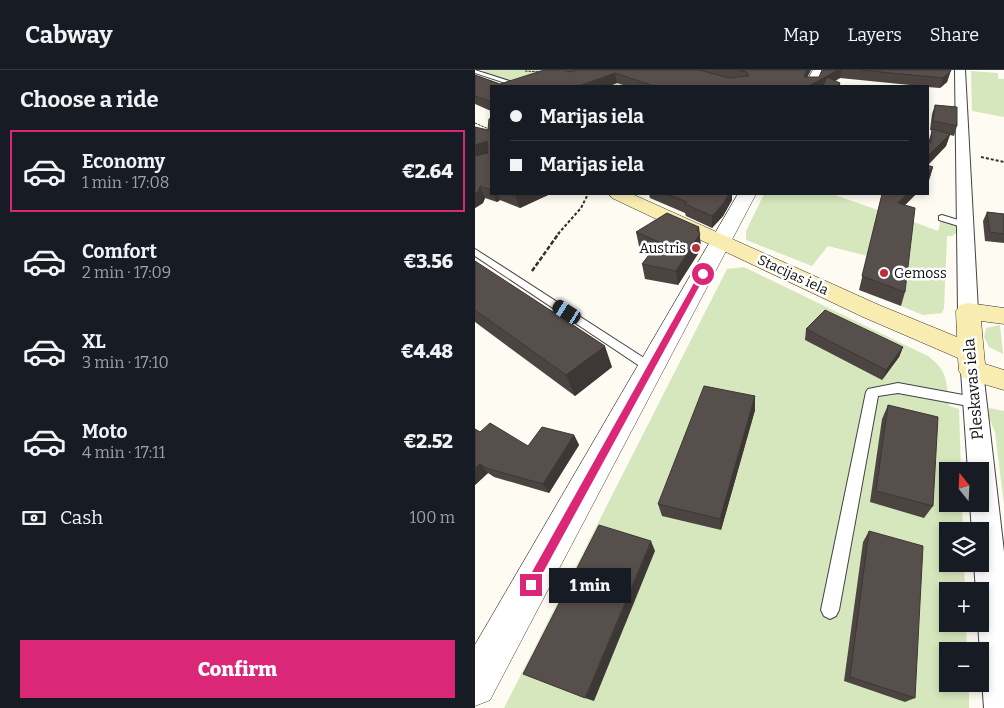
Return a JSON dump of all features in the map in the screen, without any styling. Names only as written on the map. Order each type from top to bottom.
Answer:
[{"type":"main road","name":"Stacijas iela","points":[[619,195],[871,311],[1004,380]]},
{"type":"main road","points":[[968,311],[1004,316]]},
{"type":"main road","name":"Pleskavas iela","points":[[968,311],[971,362]]},
{"type":"street","points":[[811,85],[819,70]]},
{"type":"street","name":"Pleskavas iela","points":[[960,70],[968,311]]},
{"type":"street","points":[[948,140],[963,144]]},
{"type":"street","points":[[475,685],[746,195]]},
{"type":"street","name":"Pleskavas iela","points":[[971,362],[1003,708]]},
{"type":"lane","points":[[475,71],[517,85]]},
{"type":"lane","points":[[942,218],[965,225]]},
{"type":"lane","points":[[475,252],[651,368]]},
{"type":"lane","points":[[830,610],[872,392],[898,388],[974,402]]},
{"type":"path","points":[[475,122],[490,130]]},
{"type":"path","points":[[522,283],[530,276],[548,247],[570,220],[583,208],[589,195]]},
{"type":"green space","points":[[483,70],[543,70],[577,81],[553,70],[665,70],[637,85],[525,85],[485,73]]},
{"type":"green space","points":[[971,71],[998,73],[998,79],[1004,79],[1004,117],[972,111]]},
{"type":"green space","points":[[764,195],[835,195],[878,210],[867,256],[828,246],[812,266],[746,240],[746,231]]},
{"type":"green space","points":[[941,220],[956,226],[958,232],[952,236],[947,236],[944,308],[942,313],[923,315],[901,306],[911,221],[938,231]]},
{"type":"green space","points":[[744,267],[928,356],[940,367],[947,384],[949,406],[959,409],[961,462],[939,462],[939,512],[962,512],[963,522],[939,522],[939,572],[964,572],[965,582],[939,582],[939,632],[966,632],[967,642],[939,642],[939,692],[969,692],[969,708],[504,708],[727,269]]},
{"type":"green space","points":[[1000,325],[1003,354],[989,347],[984,337],[986,328]]},
{"type":"green space","points":[[989,408],[1004,411],[1004,505],[995,432],[989,418]]},
{"type":"building","points":[[544,70],[564,70],[570,72],[577,70],[699,70],[729,78],[749,76],[747,72],[737,70],[807,70],[804,77],[819,77],[822,70],[838,70],[811,85],[651,85],[615,73],[582,85],[490,85],[490,102],[475,96],[475,75],[500,84]]},
{"type":"building","points":[[860,70],[951,70],[943,78]]},
{"type":"building","points":[[827,77],[840,83],[839,85],[823,85]]},
{"type":"building","points":[[935,105],[957,107],[957,126],[933,121]]},
{"type":"building","points":[[489,119],[490,190],[480,186],[478,192],[475,193],[475,156],[488,153],[487,141],[475,145],[475,127],[488,130]]},
{"type":"building","points":[[932,129],[950,134],[929,155],[929,142],[931,143]]},
{"type":"building","points":[[670,195],[728,195],[712,216],[685,204],[687,202]]},
{"type":"building","name":"Gemoss","points":[[882,195],[906,195],[898,203],[915,208],[905,292],[862,276]]},
{"type":"building","points":[[987,212],[1004,214],[1004,234],[990,232]]},
{"type":"building","points":[[667,213],[699,227],[697,230],[700,234],[676,271],[642,264],[659,242],[636,232]]},
{"type":"building","points":[[475,261],[605,346],[566,375],[475,310]]},
{"type":"building","points":[[825,310],[903,347],[886,370],[806,329]]},
{"type":"building","points":[[704,386],[755,396],[720,519],[658,504]]},
{"type":"building","points":[[888,405],[938,417],[933,506],[876,491]]},
{"type":"building","points":[[490,423],[528,446],[542,427],[574,435],[543,484],[486,468],[480,464],[475,468],[475,429],[480,432]]},
{"type":"building","points":[[599,525],[651,541],[585,698],[523,674]]},
{"type":"building","points":[[869,531],[923,546],[915,698],[850,677]]},
{"type":"place","name":"Austris","points":[[696,248]]},
{"type":"place","name":"Gemoss","points":[[884,273]]},
{"type":"route","points":[[531,585],[703,274]]}]
